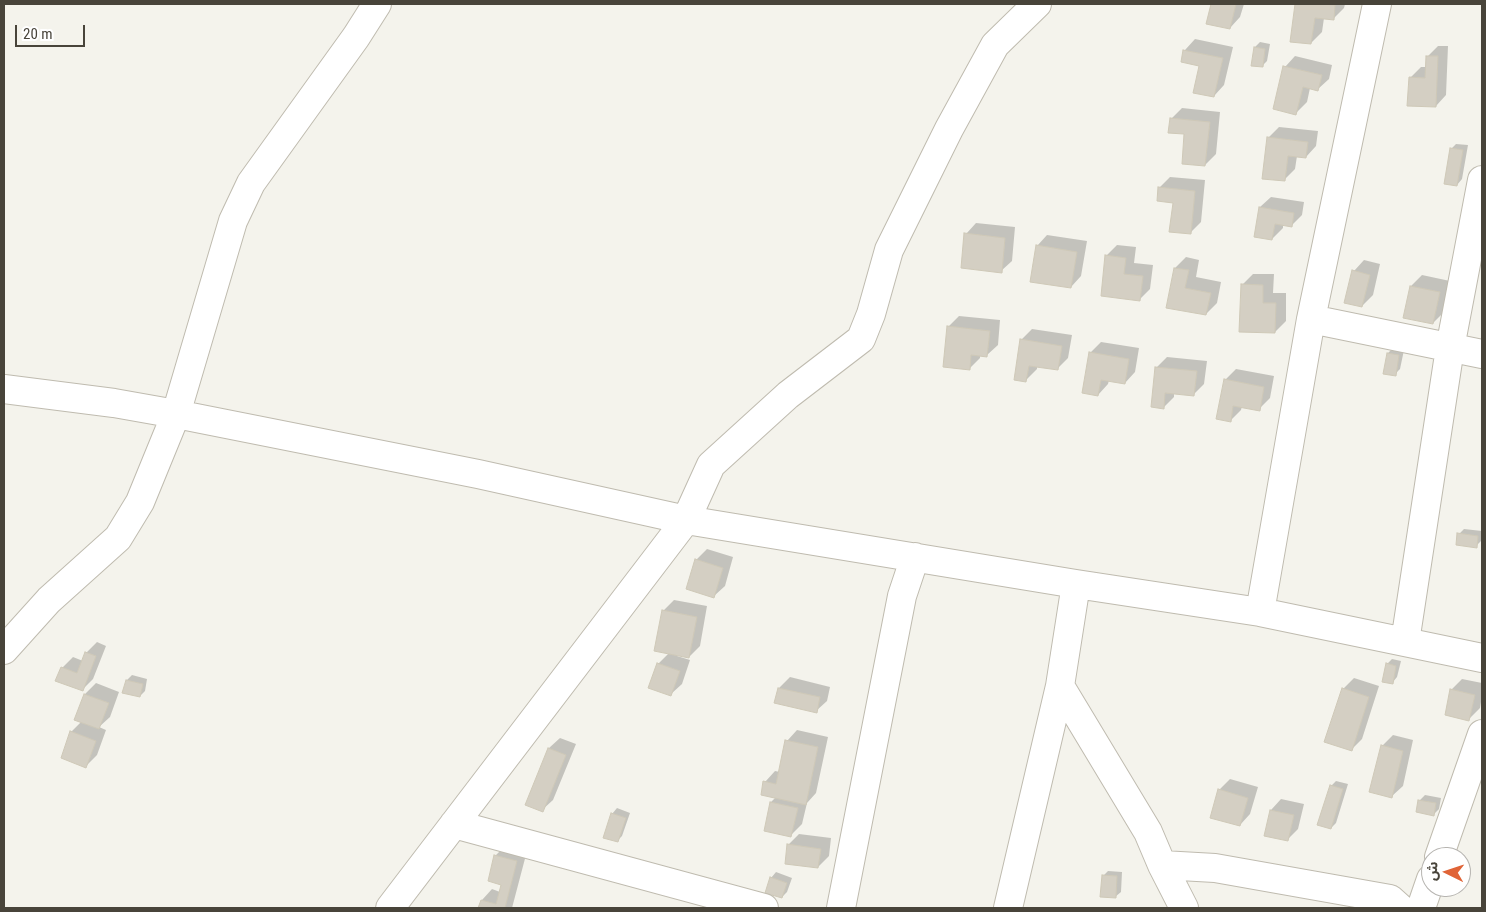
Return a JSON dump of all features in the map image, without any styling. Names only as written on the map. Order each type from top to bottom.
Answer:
[{"type":"street","points":[[4,650],[49,600],[118,538],[140,502],[176,414],[233,221],[251,182],[378,4]]},
{"type":"street","points":[[390,908],[686,520],[711,465],[788,395],[861,339],[871,314],[889,250],[949,129],[996,45],[1037,4]]},
{"type":"street","points":[[1260,612],[1311,319],[1377,4]]},
{"type":"street","points":[[1405,642],[1450,348],[1482,180]]},
{"type":"street","points":[[1311,319],[1482,354]]},
{"type":"street","points":[[4,389],[176,414],[478,474],[686,520],[1260,612],[1482,658]]},
{"type":"street","points":[[841,908],[902,596],[915,557]]},
{"type":"street","points":[[1008,908],[1060,686],[1076,584]]},
{"type":"street","points":[[1060,686],[1148,832],[1184,908]]},
{"type":"street","points":[[1442,847],[1482,734]]},
{"type":"street","points":[[454,824],[764,908]]},
{"type":"street","points":[[1162,865],[1215,868],[1390,899],[1400,908]]},
{"type":"building","points":[[1211,4],[1236,4],[1230,29],[1206,24]]},
{"type":"building","points":[[1295,4],[1335,5],[1334,20],[1315,18],[1311,44],[1290,42]]},
{"type":"building","points":[[1254,47],[1265,49],[1263,67],[1251,66]]},
{"type":"building","points":[[1183,50],[1223,58],[1214,97],[1193,93],[1199,66],[1181,62]]},
{"type":"building","points":[[1426,56],[1438,56],[1436,107],[1407,106],[1409,77],[1425,78]]},
{"type":"building","points":[[1283,66],[1322,75],[1318,91],[1303,87],[1296,115],[1273,109]]},
{"type":"building","points":[[1170,118],[1210,122],[1205,166],[1182,164],[1184,134],[1168,133]]},
{"type":"building","points":[[1267,137],[1308,142],[1306,158],[1288,156],[1285,181],[1262,179]]},
{"type":"building","points":[[1450,148],[1463,150],[1457,186],[1444,184]]},
{"type":"building","points":[[1158,187],[1195,191],[1191,234],[1169,232],[1173,203],[1157,201]]},
{"type":"building","points":[[1259,207],[1294,213],[1292,227],[1275,224],[1272,240],[1254,237]]},
{"type":"building","points":[[964,233],[1005,238],[1002,273],[961,268]]},
{"type":"building","points":[[1036,245],[1077,252],[1071,288],[1030,282]]},
{"type":"building","points":[[1105,255],[1126,258],[1124,274],[1143,276],[1140,301],[1101,296]]},
{"type":"building","points":[[1174,268],[1189,270],[1185,288],[1211,293],[1206,315],[1166,308]]},
{"type":"building","points":[[1352,270],[1370,275],[1362,307],[1344,303]]},
{"type":"building","points":[[1241,284],[1263,285],[1263,303],[1276,303],[1275,333],[1239,332]]},
{"type":"building","points":[[1410,286],[1440,292],[1433,324],[1403,318]]},
{"type":"building","points":[[947,326],[990,331],[987,357],[971,355],[970,370],[943,367]]},
{"type":"building","points":[[1020,339],[1062,346],[1058,370],[1029,366],[1026,382],[1014,380]]},
{"type":"building","points":[[1089,352],[1129,359],[1125,384],[1101,380],[1098,396],[1082,393]]},
{"type":"building","points":[[1387,353],[1399,355],[1396,376],[1383,374]]},
{"type":"building","points":[[1155,367],[1197,371],[1194,396],[1165,393],[1164,409],[1151,407]]},
{"type":"building","points":[[1224,379],[1264,387],[1260,411],[1233,406],[1231,422],[1216,419]]},
{"type":"building","points":[[1457,533],[1478,536],[1477,548],[1456,545]]},
{"type":"building","points":[[695,559],[723,568],[714,598],[686,589]]},
{"type":"building","points":[[662,610],[697,617],[689,658],[654,651]]},
{"type":"building","points":[[85,652],[96,656],[83,691],[55,681],[61,667],[77,673]]},
{"type":"building","points":[[657,663],[680,671],[671,696],[648,688]]},
{"type":"building","points":[[1386,663],[1396,666],[1393,684],[1382,682]]},
{"type":"building","points":[[126,680],[143,684],[140,697],[122,693]]},
{"type":"building","points":[[778,688],[820,697],[817,713],[774,703]]},
{"type":"building","points":[[1342,688],[1369,697],[1352,751],[1324,742]]},
{"type":"building","points":[[1450,689],[1475,695],[1469,721],[1445,715]]},
{"type":"building","points":[[84,694],[109,703],[99,729],[74,720]]},
{"type":"building","points":[[70,731],[96,741],[86,768],[61,758]]},
{"type":"building","points":[[785,740],[818,747],[806,805],[761,795],[763,781],[776,784]]},
{"type":"building","points":[[1381,745],[1403,751],[1392,798],[1369,792]]},
{"type":"building","points":[[548,748],[566,755],[543,812],[525,805]]},
{"type":"building","points":[[1330,785],[1343,789],[1331,829],[1317,825]]},
{"type":"building","points":[[1218,789],[1248,798],[1240,826],[1210,818]]},
{"type":"building","points":[[1418,800],[1436,803],[1434,816],[1416,812]]},
{"type":"building","points":[[770,802],[798,808],[791,837],[764,831]]},
{"type":"building","points":[[1270,810],[1294,815],[1288,841],[1264,836]]},
{"type":"building","points":[[611,813],[626,818],[618,842],[603,838]]},
{"type":"building","points":[[787,844],[821,849],[818,868],[785,864]]},
{"type":"building","points":[[494,855],[517,861],[505,908],[478,908],[481,900],[496,904],[501,885],[488,881]]},
{"type":"building","points":[[1102,875],[1117,876],[1116,898],[1100,897]]},
{"type":"building","points":[[770,877],[787,883],[782,898],[765,893]]}]
